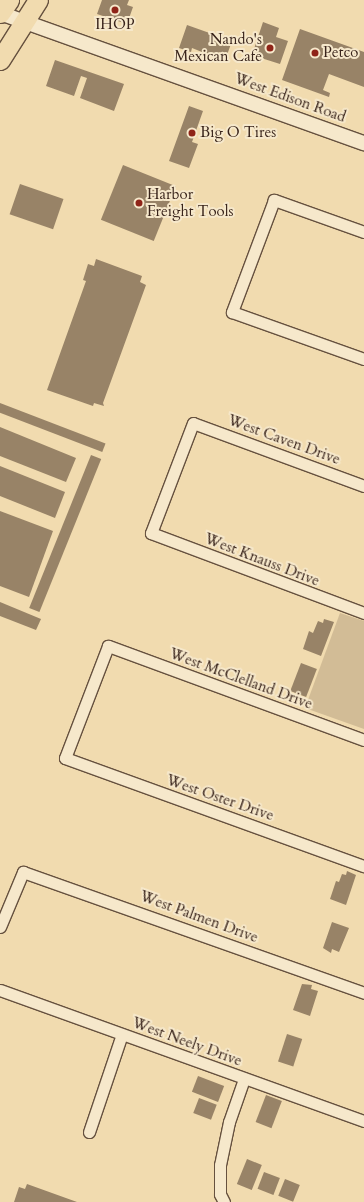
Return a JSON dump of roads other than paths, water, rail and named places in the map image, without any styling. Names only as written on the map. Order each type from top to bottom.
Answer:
[{"type":"highway","points":[[0,13],[9,0]]},
{"type":"highway","points":[[0,60],[38,0]]},
{"type":"street","name":"West Edison Road","points":[[0,13],[364,143]]},
{"type":"street","points":[[364,232],[274,200],[232,312],[364,359]]},
{"type":"street","name":"West Caven Drive","points":[[151,533],[193,423],[364,486]]},
{"type":"street","name":"West Knauss Drive","points":[[151,533],[364,613]]},
{"type":"street","name":"West McClelland Drive","points":[[65,758],[108,646],[364,740]]},
{"type":"street","name":"West Oster Drive","points":[[65,758],[364,866]]},
{"type":"street","name":"West Palmen Drive","points":[[0,927],[23,872],[364,993]]},
{"type":"street","name":"West Neely Drive","points":[[0,990],[364,1121]]},
{"type":"street","points":[[89,1132],[122,1034]]},
{"type":"street","points":[[224,1202],[220,1194],[220,1165],[229,1122],[244,1079]]},
{"type":"place","name":"IHOP","points":[[115,10]]},
{"type":"place","name":"Nando's Mexican Cafe","points":[[270,48]]},
{"type":"place","name":"Petco","points":[[315,53]]},
{"type":"place","name":"Big O Tires","points":[[192,133]]},
{"type":"place","name":"Harbor Freight Tools","points":[[139,203]]}]
